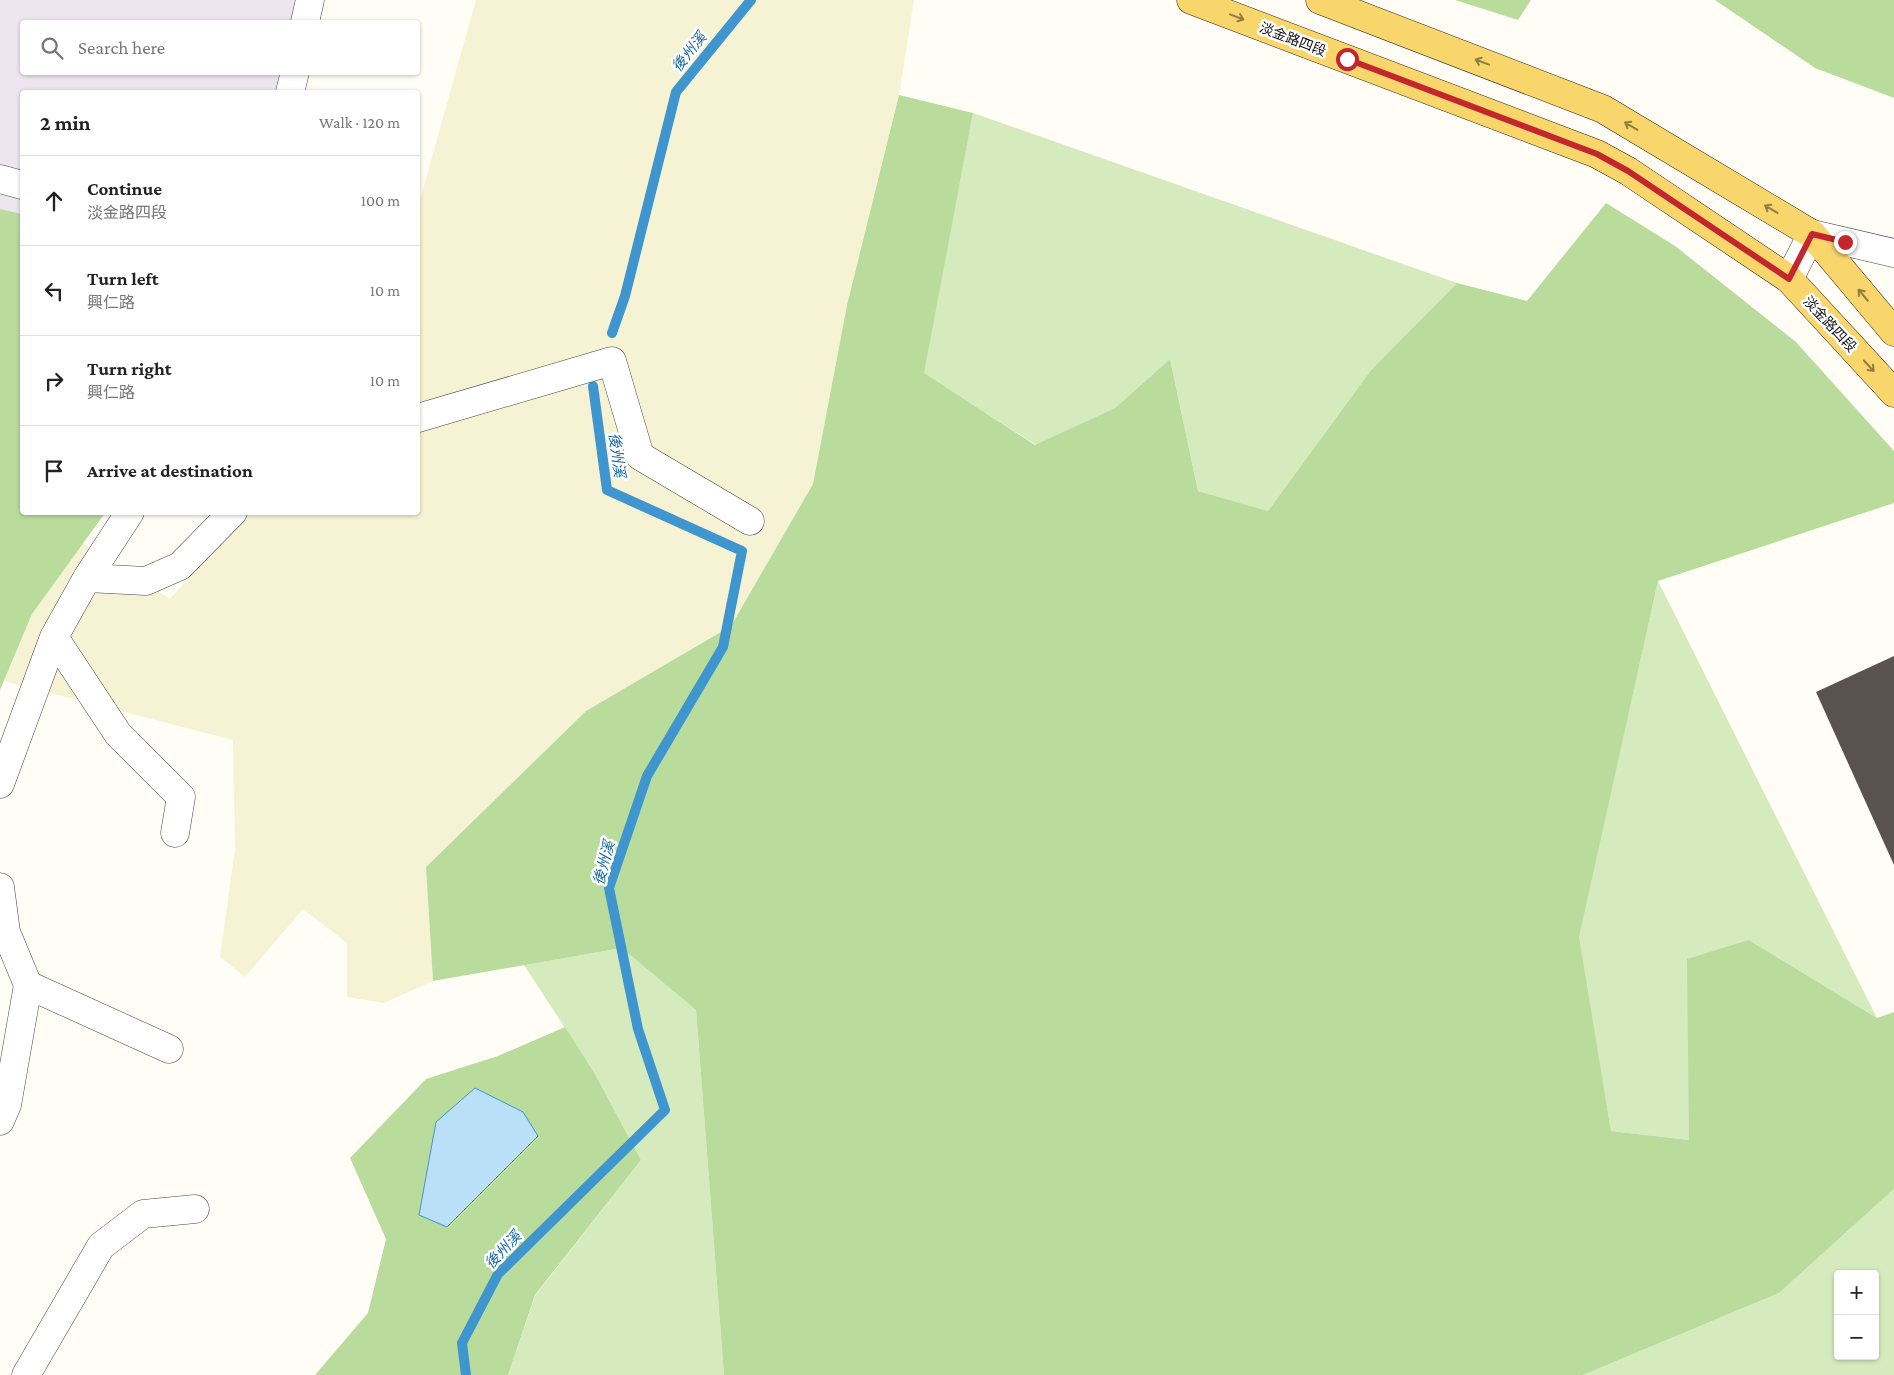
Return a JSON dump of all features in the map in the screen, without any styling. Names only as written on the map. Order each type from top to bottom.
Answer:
[{"type":"main road","name":"淡金路四段","points":[[1192,0],[1597,154],[1628,171],[1789,279],[1894,393]]},
{"type":"main road","points":[[1320,0],[1603,109],[1812,234],[1894,332]]},
{"type":"street","points":[[305,20],[310,0]]},
{"type":"street","points":[[290,90],[294,75]]},
{"type":"street","points":[[0,179],[20,184]]},
{"type":"street","points":[[1789,279],[1812,234],[1894,253]]},
{"type":"street","points":[[420,417],[612,362],[640,456],[750,522]]},
{"type":"street","points":[[0,784],[54,637],[87,578],[128,515]]},
{"type":"street","points":[[87,578],[146,581],[180,566],[230,515]]},
{"type":"street","points":[[54,637],[118,734],[181,797],[175,833]]},
{"type":"street","points":[[0,887],[3,934],[28,985],[8,1105],[0,1121]]},
{"type":"street","points":[[28,985],[169,1049]]},
{"type":"street","points":[[26,1375],[101,1246],[143,1214],[195,1209]]},
{"type":"shaded area","points":[[0,0],[301,0],[296,20],[20,20],[20,75],[284,75],[280,90],[20,90],[20,214],[0,209]]},
{"type":"shaded area","points":[[476,0],[914,0],[899,95],[847,305],[813,484],[731,626],[586,711],[426,867],[433,981],[384,1003],[347,997],[347,943],[303,909],[245,977],[220,957],[235,850],[233,740],[4,681],[32,614],[82,543],[170,599],[244,515],[420,515],[420,200]]},
{"type":"green space","points":[[1455,0],[1531,0],[1518,20]]},
{"type":"green space","points":[[1715,0],[1894,0],[1894,98],[1815,68]]},
{"type":"green space","points":[[899,95],[973,113],[924,373],[1035,445],[1115,408],[1170,359],[1198,491],[1268,511],[1371,370],[1457,283],[1527,301],[1606,203],[1675,246],[1796,342],[1894,451],[1894,503],[1658,581],[1579,937],[1611,1131],[1689,1140],[1687,959],[1749,940],[1877,1018],[1894,1012],[1894,1189],[1779,1293],[1583,1375],[724,1375],[696,1010],[622,948],[433,981],[426,867],[586,711],[731,626],[813,484],[847,305]]},
{"type":"green space","points":[[973,113],[1457,283],[1371,370],[1268,511],[1198,491],[1170,359],[1115,408],[1036,445],[923,373]]},
{"type":"green space","points":[[0,209],[20,214],[20,515],[104,515],[32,614],[0,690]]},
{"type":"green space","points":[[1658,581],[1877,1018],[1749,940],[1689,1140],[1611,1131],[1578,937]]},
{"type":"green space","points":[[623,948],[696,1010],[724,1375],[508,1375],[535,1296],[641,1160],[595,1074],[524,965]]},
{"type":"green space","points":[[565,1027],[595,1074],[641,1160],[535,1295],[508,1375],[315,1375],[368,1313],[386,1239],[350,1158],[426,1079],[498,1056]]},
{"type":"green space","points":[[1894,1189],[1894,1375],[1583,1375],[1779,1293]]},
{"type":"water","points":[[475,1088],[523,1112],[538,1136],[447,1227],[419,1215],[436,1122]]},
{"type":"building","points":[[1894,656],[1894,865],[1816,692]]},
{"type":"waterway","name":"後州溪","points":[[612,333],[625,296],[676,92],[751,0]]},
{"type":"waterway","name":"後州溪","points":[[466,1375],[462,1343],[498,1274],[665,1110],[638,1029],[609,888],[647,776],[723,647],[742,551],[607,490],[593,386]]},
{"type":"route","points":[[1347,59],[1597,154],[1628,171],[1789,279],[1812,234],[1845,242]]}]
